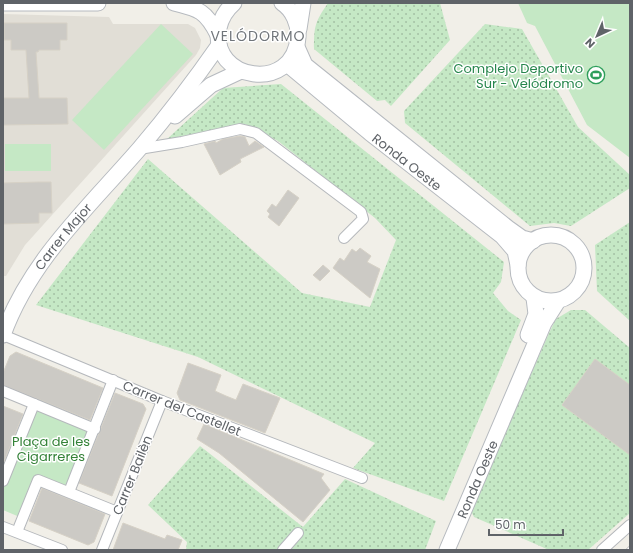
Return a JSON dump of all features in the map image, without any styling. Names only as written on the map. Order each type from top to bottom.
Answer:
[{"type":"main road","points":[[3,3],[98,3]]},
{"type":"main road","points":[[174,3],[190,7],[210,18],[223,55],[230,64],[241,71],[257,76],[270,74],[287,64],[297,47],[303,3]]},
{"type":"main road","points":[[218,40],[220,20],[228,8],[234,3]]},
{"type":"main road","points":[[282,3],[294,17],[298,32]]},
{"type":"main road","name":"Carrer Major","points":[[3,335],[10,314],[48,251],[139,149],[187,91],[218,40]]},
{"type":"main road","name":"Ronda Oeste","points":[[297,47],[305,65],[508,228],[522,238],[533,241],[548,235],[562,237],[575,245],[582,255],[584,266],[582,281],[576,290],[568,297],[558,301],[544,323],[447,550]]},
{"type":"main road","name":"Ronda Oeste","points":[[287,64],[502,236],[516,251],[518,264],[517,274],[526,292],[534,298],[536,306],[534,319],[436,550]]},
{"type":"main road","name":"Carrer Major","points":[[139,149],[211,85],[241,71]]},
{"type":"main road","points":[[518,264],[522,251],[533,241]]},
{"type":"main road","points":[[534,298],[558,301]]},
{"type":"street","points":[[139,149],[182,142],[240,129],[256,133],[361,212],[363,219],[344,238]]},
{"type":"street","name":"Carrer del Castellet","points":[[3,335],[162,401],[362,478]]},
{"type":"street","points":[[69,492],[114,380]]},
{"type":"street","points":[[3,391],[95,429]]},
{"type":"street","name":"Carrer Bailèn","points":[[102,550],[162,401]]},
{"type":"street","points":[[3,481],[34,404]]},
{"type":"street","points":[[17,532],[38,480],[117,512]]},
{"type":"street","points":[[602,550],[630,525]]},
{"type":"street","points":[[3,527],[62,550]]},
{"type":"street","points":[[283,550],[298,533]]},
{"type":"shaded area","points":[[3,14],[109,17],[113,24],[188,24],[195,28],[201,40],[200,48],[196,55],[25,245],[6,276],[3,276]]},
{"type":"green space","points":[[328,3],[440,3],[450,40],[391,106],[385,100],[377,101],[314,49],[316,24]]},
{"type":"green space","name":"Complejo Deportivo Sur - Velódromo","points":[[518,3],[630,3],[630,158],[587,125],[535,26],[527,23]]},
{"type":"green space","points":[[161,24],[193,54],[104,150],[72,120]]},
{"type":"green space","points":[[485,24],[522,29],[578,127],[630,175],[630,188],[571,226],[554,223],[530,226],[405,123],[404,111]]},
{"type":"green space","points":[[281,84],[504,262],[501,282],[493,293],[508,311],[521,320],[444,501],[353,468],[375,443],[198,357],[36,305],[148,159],[302,293],[370,307],[396,240],[375,218],[278,141],[245,124],[167,139],[223,88]]},
{"type":"green space","points":[[5,144],[51,144],[51,171],[5,171]]},
{"type":"green space","points":[[630,222],[630,321],[597,291],[595,245]]},
{"type":"green space","points":[[571,310],[585,310],[630,348],[630,513],[588,550],[549,550],[474,517],[471,511],[549,333],[556,319]]},
{"type":"green space","name":"Plaça de les Cigarreres","points":[[35,407],[91,430],[67,488],[39,478],[22,518],[3,510],[3,487]]},
{"type":"green space","points":[[200,446],[303,527],[345,479],[436,521],[425,550],[186,550],[187,542],[148,505]]},
{"type":"building","points":[[4,23],[67,23],[67,40],[60,40],[60,50],[39,50],[36,52],[39,98],[67,98],[68,124],[3,125],[3,98],[29,98],[26,50],[11,50],[11,40],[4,40]]},
{"type":"building","points":[[240,136],[245,137],[249,146],[255,141],[264,147],[240,159],[241,162],[220,175],[204,144],[215,141],[216,143],[223,139]]},
{"type":"building","points":[[51,182],[52,213],[39,213],[39,223],[3,224],[3,183]]},
{"type":"building","points":[[288,190],[299,198],[279,226],[268,217],[270,214],[267,211],[272,204],[276,207]]},
{"type":"building","points":[[360,248],[371,256],[367,262],[380,269],[370,298],[333,268],[340,258],[344,261],[352,249],[356,252]]},
{"type":"building","points":[[323,265],[330,271],[320,281],[313,275]]},
{"type":"building","points":[[16,352],[103,388],[90,420],[3,385],[3,373],[10,356]]},
{"type":"building","points":[[595,359],[630,385],[630,455],[562,405]]},
{"type":"building","points":[[188,363],[221,375],[215,391],[236,400],[243,384],[280,398],[265,433],[180,400],[177,393]]},
{"type":"building","points":[[115,393],[143,404],[146,409],[112,496],[79,483]]},
{"type":"building","points":[[3,406],[23,414],[3,464]]},
{"type":"building","points":[[204,424],[324,474],[321,478],[330,490],[303,522],[219,453],[197,439]]},
{"type":"building","points":[[42,488],[105,514],[94,542],[88,545],[29,521]]},
{"type":"building","points":[[123,523],[165,539],[167,535],[182,540],[178,550],[113,550]]},
{"type":"place","name":"Complejo Deportivo Sur - Velódromo","points":[[596,75]]},
{"type":"district","name":"VELÓDORMO","points":[[258,36]]}]
